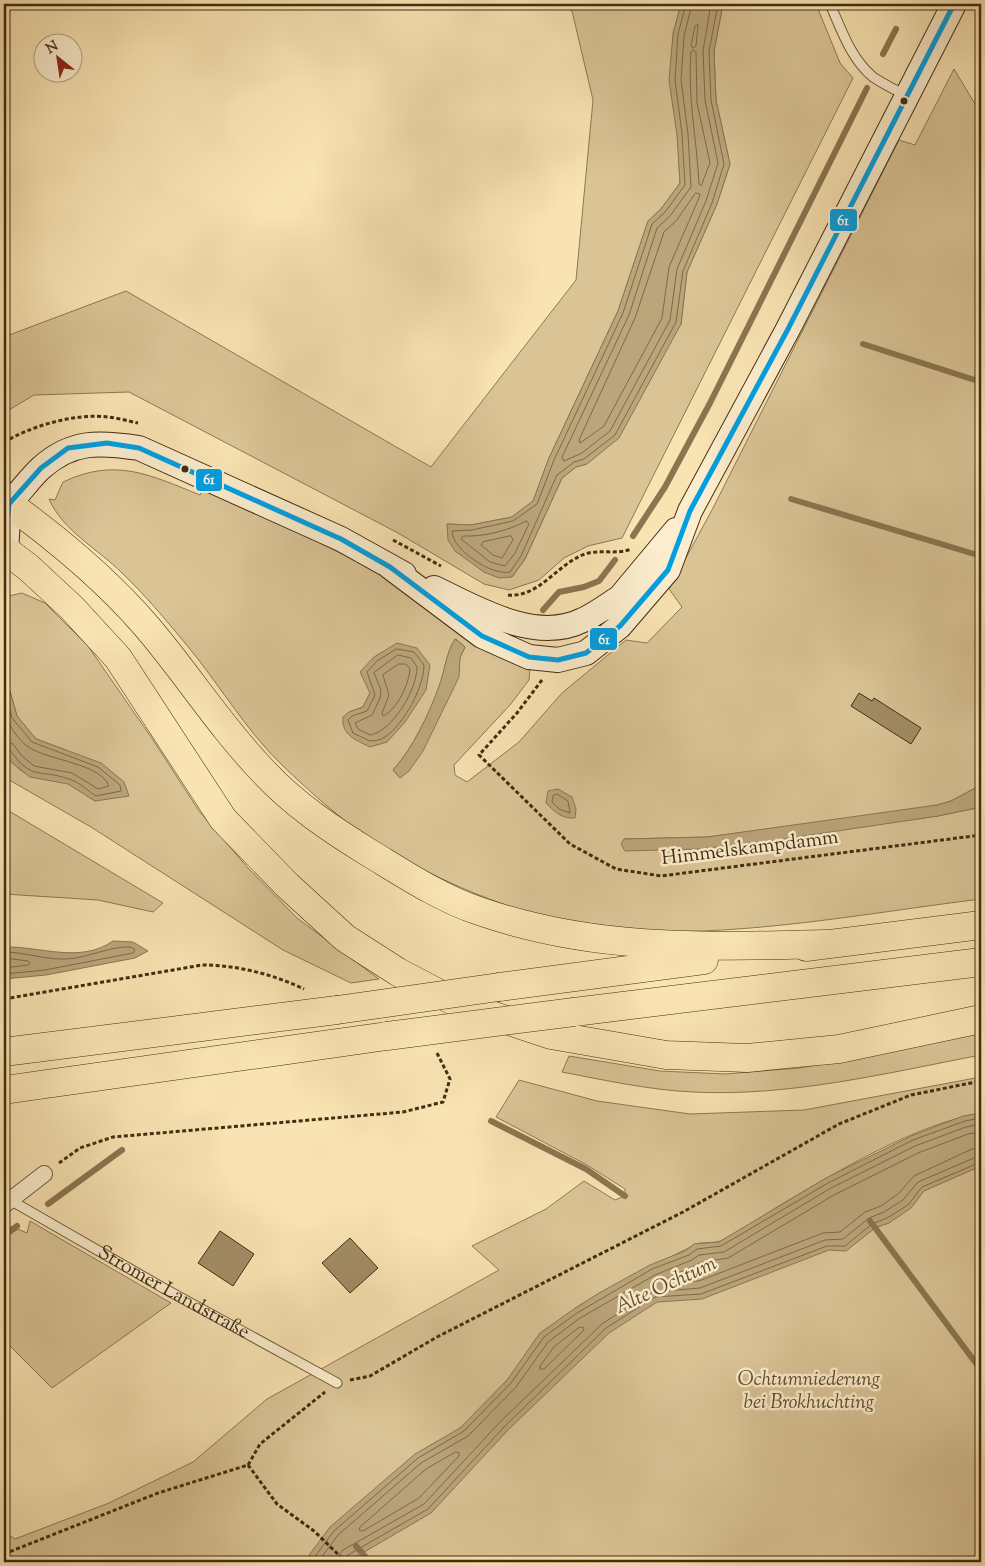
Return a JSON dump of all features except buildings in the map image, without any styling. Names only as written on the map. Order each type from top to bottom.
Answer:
[{"type":"highway","points":[[6,504],[56,538],[103,581],[148,628],[263,771],[327,827],[407,876],[478,911],[542,929],[619,943],[689,947],[825,944]]},
{"type":"highway","points":[[4,552],[29,568],[72,608],[118,658],[223,819],[287,886],[345,938],[398,972],[461,1005],[551,1035],[666,1055],[747,1058],[839,1049],[981,1018]]},
{"type":"highway","points":[[4,1052],[981,925]]},
{"type":"highway","points":[[4,1090],[387,1036],[981,962]]},
{"type":"street","points":[[390,567],[482,636],[529,657],[558,660],[586,653],[620,626],[668,570],[690,511],[788,329],[954,4]]},
{"type":"street","points":[[4,552],[6,504],[41,468],[68,448],[107,443],[139,448],[341,539],[390,567],[497,617],[535,628],[560,627],[582,621],[622,596]]},
{"type":"street","points":[[558,660],[591,631],[622,596],[690,511]]},
{"type":"street","name":"Stromer Landstraße","points":[[7,1203],[44,1174]]},
{"type":"lane","points":[[830,4],[846,41],[862,65],[873,77],[907,96]]},
{"type":"lane","name":"Stromer Landstraße","points":[[7,1203],[337,1382]]},
{"type":"path","points":[[4,442],[20,433],[76,417],[107,416],[139,424]]},
{"type":"path","points":[[390,539],[449,570]]},
{"type":"path","points":[[504,595],[525,594],[566,565],[586,554],[633,548]]},
{"type":"path","name":"Himmelskampdamm","points":[[558,660],[517,713],[478,754],[570,844],[616,869],[661,876],[981,834]]},
{"type":"path","points":[[4,999],[202,965],[228,965],[289,982],[308,990]]},
{"type":"path","points":[[44,1174],[80,1148],[113,1136],[403,1112],[442,1102],[450,1079],[444,1067]]},
{"type":"path","points":[[4,1554],[158,1493],[248,1465],[260,1444],[337,1382],[370,1376],[437,1337],[683,1212],[839,1124],[910,1095],[981,1081]]},
{"type":"path","points":[[248,1465],[277,1504],[320,1537],[346,1562]]},
{"type":"green space","points":[[558,4],[681,4],[673,34],[680,183],[661,209],[648,221],[618,311],[549,458],[533,501],[512,517],[471,525],[447,524],[474,564],[484,572],[512,577],[525,559],[562,478],[576,467],[587,464],[681,324],[687,272],[717,204],[730,164],[716,100],[714,51],[723,4],[816,4],[840,63],[853,78],[622,538],[588,546],[564,558],[539,580],[509,590],[484,584],[398,533],[129,392],[34,395],[4,413],[4,337],[126,291],[431,467],[576,280],[593,100],[572,11]]},
{"type":"green space","points":[[954,69],[981,114],[981,785],[951,801],[937,805],[859,818],[707,837],[624,839],[699,849],[938,816],[981,807],[981,899],[765,927],[678,932],[634,931],[569,923],[537,915],[473,893],[412,864],[371,840],[292,775],[255,735],[197,658],[155,607],[113,564],[63,521],[49,499],[55,500],[63,482],[100,471],[133,472],[165,481],[200,495],[203,489],[291,529],[357,562],[435,609],[504,658],[530,668],[529,680],[510,705],[454,765],[455,775],[467,782],[519,742],[562,693],[626,640],[647,643],[682,607],[669,589],[712,510],[899,140],[915,145]],"holes":[[[456,639],[465,647],[400,778],[393,770],[407,752],[426,719],[440,686],[450,649]],[[370,693],[370,747],[349,712],[363,707]]]},
{"type":"green space","points":[[22,593],[45,603],[88,646],[199,811],[248,868],[297,918],[379,979],[351,983],[283,950],[91,827],[4,777],[4,749],[19,769],[26,774],[69,784],[95,801],[66,750],[36,739],[17,716],[4,670],[4,597]]},
{"type":"green space","points":[[4,808],[163,903],[153,912],[98,900],[4,894]]},
{"type":"green space","points":[[981,1031],[981,1055],[838,1082],[765,1091],[729,1093],[676,1091],[562,1072],[569,1056],[660,1071],[725,1074],[799,1068],[871,1056]]},
{"type":"green space","name":"Ochtumniederung bei Brokhuchting","points":[[981,1077],[981,1113],[930,1128],[878,1150],[804,1191],[744,1229],[717,1242],[694,1245],[618,1283],[574,1309],[981,1127],[981,1562],[4,1562],[4,1532],[15,1539],[109,1503],[193,1462],[267,1399],[499,1270],[472,1246],[546,1209],[584,1181],[615,1200],[625,1196],[625,1189],[587,1165],[496,1117],[519,1080],[597,1101],[690,1114],[804,1110]]},
{"type":"green space","points":[[30,1221],[171,1303],[52,1388],[4,1340],[4,1239],[18,1229],[27,1233]]},
{"type":"water","points":[[681,4],[723,4],[714,51],[716,100],[730,164],[717,204],[687,272],[681,324],[619,438],[587,464],[576,467],[562,478],[525,559],[512,577],[499,578],[484,572],[455,551],[448,540],[447,524],[471,525],[512,517],[533,501],[549,458],[618,311],[648,221],[661,209],[680,183],[677,135],[669,80],[673,34]]},
{"type":"water","points":[[455,639],[465,647],[460,658],[459,677],[423,751],[409,771],[400,778],[393,770],[414,741],[425,719],[435,697]]},
{"type":"water","points":[[397,643],[417,648],[430,665],[426,690],[405,722],[387,742],[370,747],[347,733],[344,728],[343,717],[349,712],[363,707],[370,693],[360,672],[374,657]]},
{"type":"water","points":[[4,670],[17,716],[36,739],[101,763],[124,782],[129,796],[95,801],[68,784],[30,777],[12,763],[4,749]]},
{"type":"water","points":[[981,785],[981,807],[938,816],[777,840],[699,849],[625,851],[621,844],[624,839],[707,837],[937,805],[951,801]]},
{"type":"water","points":[[558,789],[572,797],[576,809],[575,818],[562,816],[546,803],[548,791]]},
{"type":"water","points":[[113,941],[133,942],[148,951],[135,958],[46,975],[4,979],[4,947],[74,953],[100,948]]},
{"type":"water","name":"Alte Ochtum","points":[[981,1113],[981,1166],[924,1191],[911,1208],[889,1223],[875,1228],[846,1251],[829,1250],[702,1299],[657,1302],[609,1333],[508,1430],[431,1513],[347,1562],[304,1562],[330,1527],[415,1454],[460,1428],[507,1380],[540,1333],[574,1309],[650,1265],[687,1250],[694,1244],[719,1242],[826,1178],[911,1136],[963,1116]]},
{"type":"waterway","points":[[883,54],[896,29]]},
{"type":"waterway","points":[[633,536],[665,487],[710,403],[867,88]]},
{"type":"waterway","points":[[863,344],[981,382]]},
{"type":"waterway","points":[[791,499],[981,556]]},
{"type":"waterway","points":[[543,610],[559,592],[584,587],[599,581],[615,560]]},
{"type":"waterway","points":[[491,1121],[586,1169],[625,1196]]},
{"type":"waterway","points":[[48,1204],[122,1150]]},
{"type":"waterway","points":[[870,1221],[981,1370]]},
{"type":"waterway","points":[[4,1235],[17,1226]]},
{"type":"waterway","points":[[356,1546],[370,1562]]},
{"type":"transit line","name":"61","points":[[4,554],[9,504],[41,468],[68,448],[107,443],[139,448],[341,539],[390,567],[482,636],[529,657],[558,660],[586,653],[620,626],[668,570],[690,511],[788,329],[954,4]]}]
